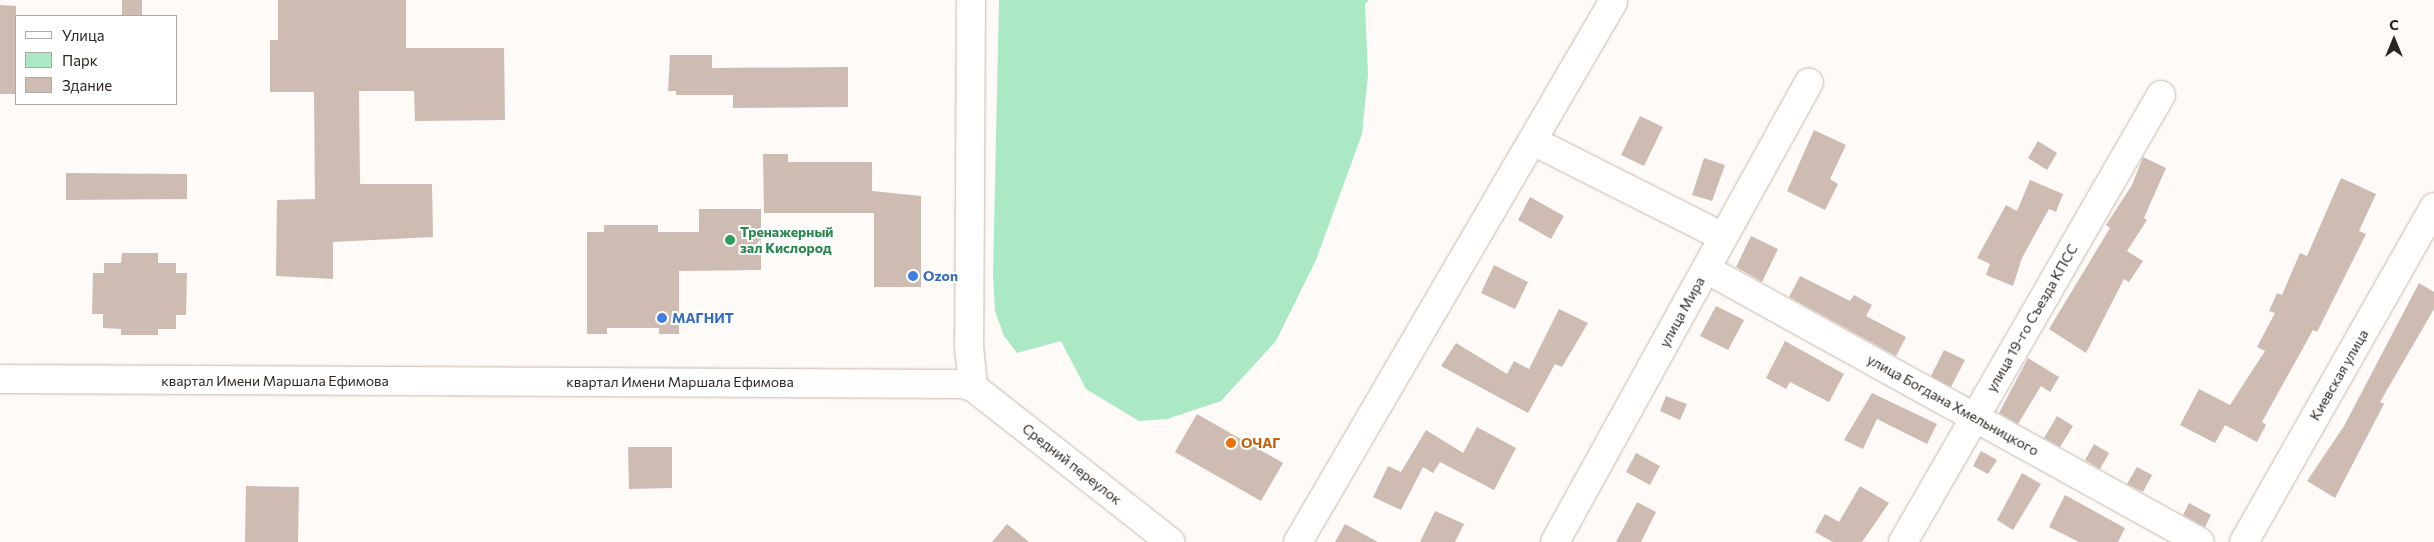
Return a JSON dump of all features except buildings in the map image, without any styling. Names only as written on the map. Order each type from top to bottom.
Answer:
[{"type":"street","points":[[971,0],[969,346],[973,387]]},
{"type":"street","points":[[1298,542],[1613,2]]},
{"type":"street","name":"улица Мира","points":[[1555,542],[1809,82]]},
{"type":"street","name":"улица 19-го Съезда КПСС","points":[[1903,542],[2161,94]]},
{"type":"street","points":[[1533,141],[1723,237]]},
{"type":"street","name":"Киевская улица","points":[[2244,542],[2434,207]]},
{"type":"street","name":"улица Богдана Хмельницкого","points":[[1706,269],[2200,542]]},
{"type":"street","name":"квартал Имени Маршала Ефимова","points":[[0,379],[973,387]]},
{"type":"street","name":"Средний переулок","points":[[973,387],[1171,542]]},
{"type":"green space","points":[[999,0],[1369,0],[1365,4],[1368,75],[1362,134],[1316,260],[1276,341],[1221,401],[1167,419],[1139,421],[1086,389],[1061,341],[1017,353],[1004,336],[995,311],[993,276]]},
{"type":"place","name":"Тренажерный зал Кислород","points":[[730,240]]},
{"type":"place","name":"Ozon","points":[[913,276]]},
{"type":"place","name":"МАГНИТ","points":[[662,318]]},
{"type":"place","name":"ОЧАГ","points":[[1231,443]]}]
